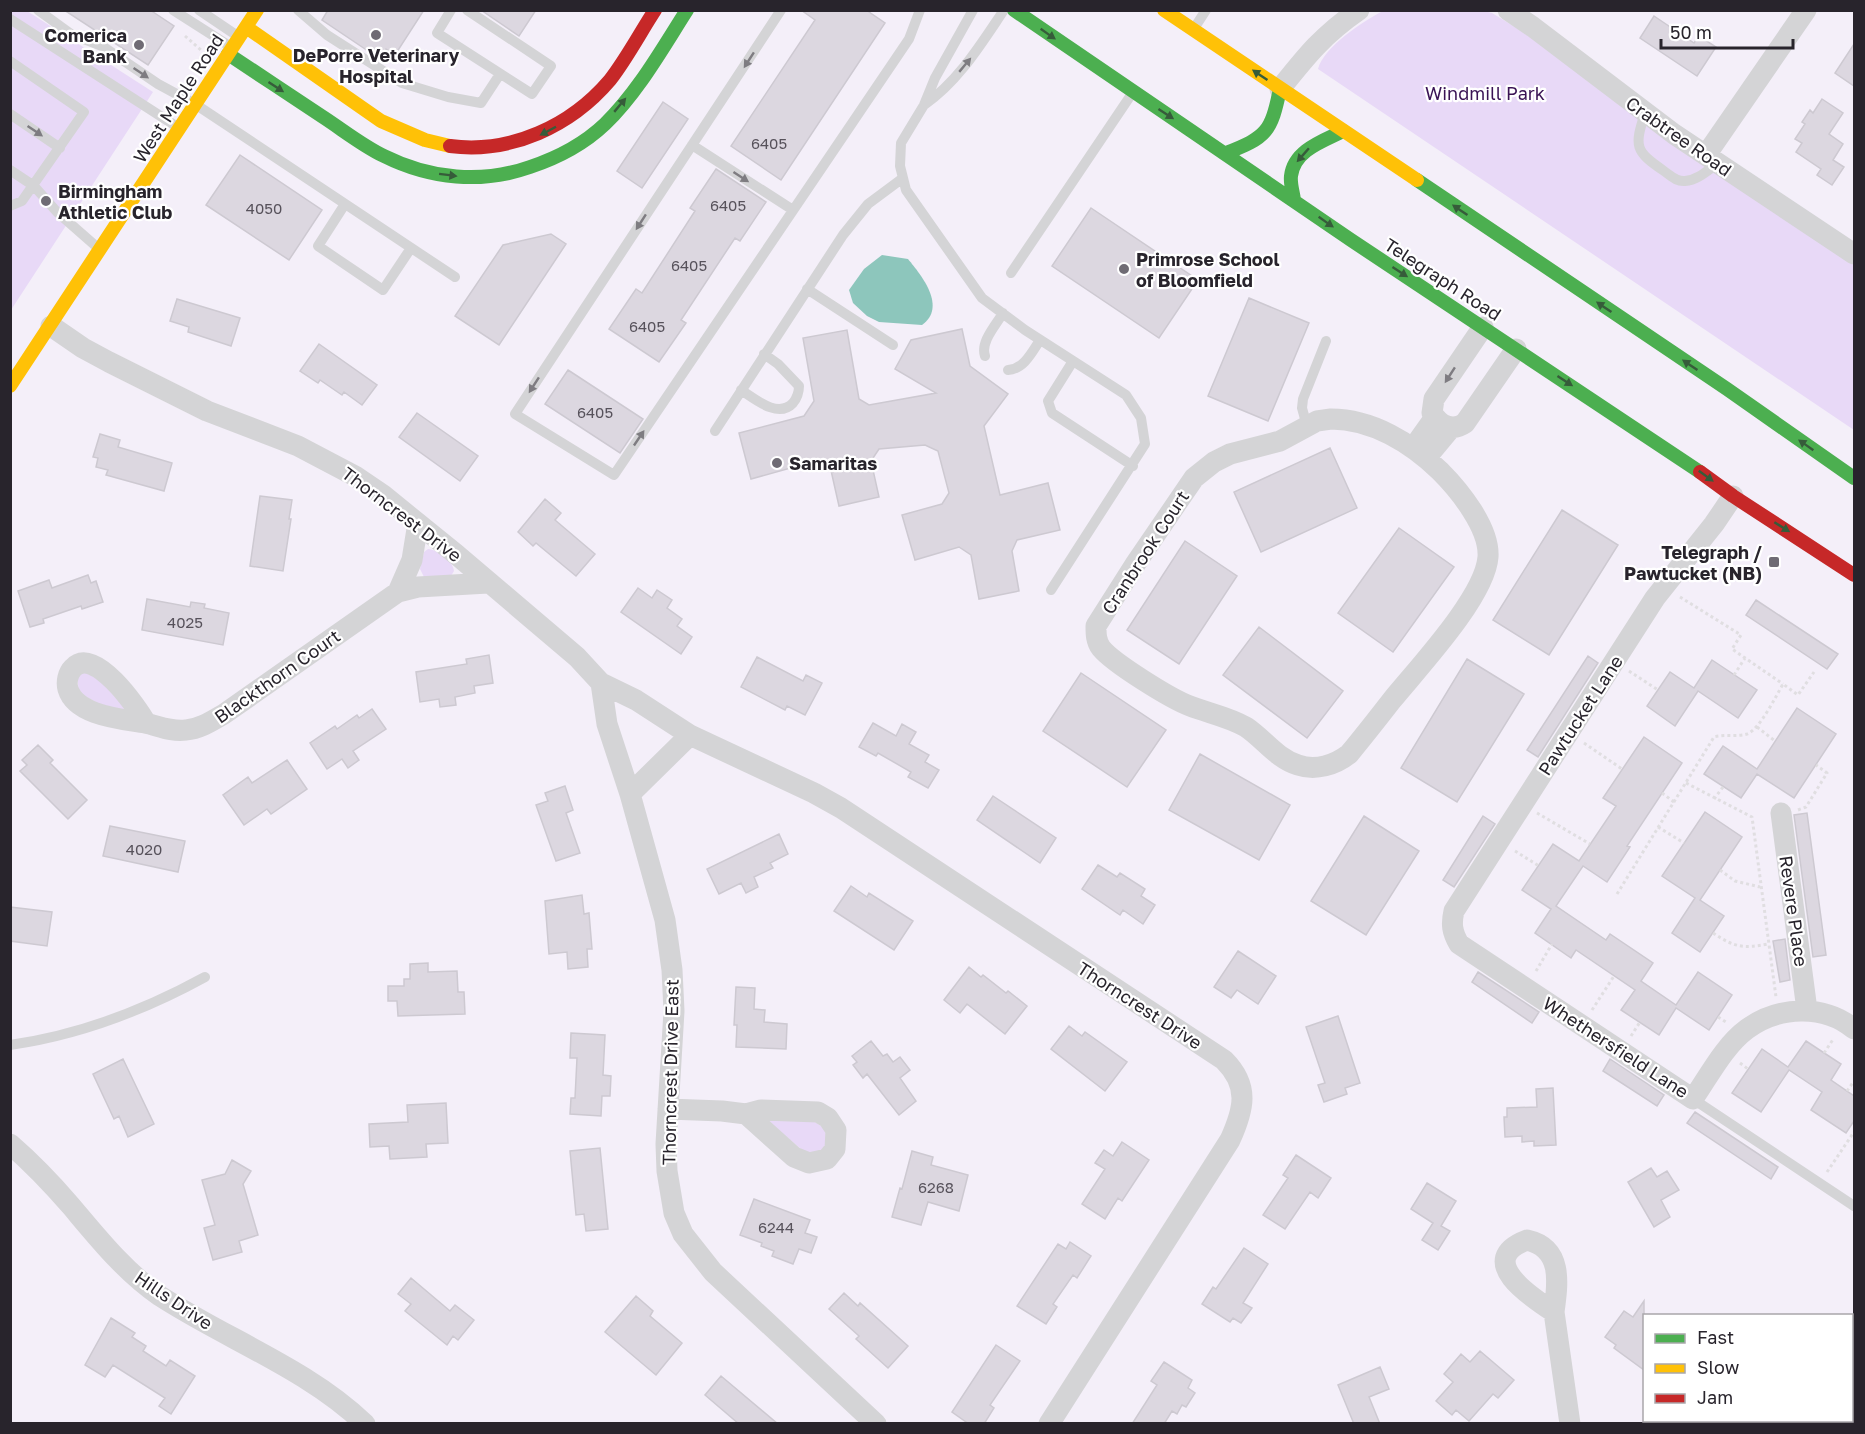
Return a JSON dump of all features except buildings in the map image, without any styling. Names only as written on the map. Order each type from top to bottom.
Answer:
[{"type":"main road","name":"West Maple Road","points":[[10,386],[257,10]]},
{"type":"main road","points":[[236,41],[396,129],[430,141],[458,147],[484,148],[513,144],[541,135],[573,115],[606,84],[655,10]]},
{"type":"main road","points":[[236,41],[383,156],[432,173],[463,177],[490,176],[543,163],[582,143],[605,123],[635,88],[687,10]]},
{"type":"main road","name":"Telegraph Road","points":[[1014,10],[1351,240],[1854,575]]},
{"type":"main road","points":[[1164,10],[1727,389],[1854,478]]},
{"type":"main road","points":[[1226,153],[1261,138],[1268,132],[1274,118],[1280,88]]},
{"type":"main road","points":[[1294,200],[1290,178],[1300,156],[1311,147],[1343,131]]},
{"type":"street","points":[[1280,88],[1323,38],[1359,10]]},
{"type":"street","name":"Crabtree Road","points":[[1508,10],[1644,113],[1854,254]]},
{"type":"street","points":[[1712,159],[1806,10]]},
{"type":"street","name":"Thorncrest Drive","points":[[51,326],[109,362],[207,411],[298,446],[334,464],[383,495],[418,523],[570,651],[601,683],[636,700],[690,735],[841,808],[1224,1060],[1235,1070],[1242,1085],[1243,1106],[1230,1140],[1048,1424]]},
{"type":"street","points":[[1483,327],[1434,399],[1432,413],[1443,423],[1458,427],[1465,423],[1516,349]]},
{"type":"street","name":"Cranbrook Court","points":[[1331,419],[1355,421],[1393,436],[1420,453],[1460,494],[1484,533],[1488,556],[1482,580],[1436,648],[1349,754],[1341,761],[1318,768],[1298,765],[1275,753],[1247,728],[1176,699],[1112,658],[1101,648],[1096,638],[1096,626],[1194,478],[1214,462],[1230,454],[1280,441],[1307,426],[1317,421],[1331,419]]},
{"type":"street","points":[[1420,453],[1443,423]]},
{"type":"street","name":"Pawtucket Lane","points":[[1460,944],[1453,934],[1454,911],[1655,598],[1714,524],[1733,496]]},
{"type":"street","points":[[398,592],[412,560],[418,523]]},
{"type":"street","name":"Blackthorn Court","points":[[146,723],[174,730],[187,730],[207,724],[398,592],[418,587],[488,583]]},
{"type":"street","name":"Thorncrest Drive East","points":[[601,683],[607,724],[630,794],[665,920],[672,970],[674,1011],[667,1171],[674,1213],[688,1241],[705,1264],[876,1424]]},
{"type":"street","points":[[630,794],[690,735]]},
{"type":"street","name":"Revere Place","points":[[1781,813],[1807,1010]]},
{"type":"street","name":"Whethersfield Lane","points":[[1460,944],[1693,1099],[1725,1053],[1745,1030],[1764,1019],[1807,1010],[1829,1013],[1845,1031]]},
{"type":"street","points":[[668,1109],[746,1114]]},
{"type":"street","name":"Hills Drive","points":[[10,1144],[50,1183],[103,1245],[159,1295],[301,1377],[331,1397],[364,1424]]},
{"type":"street","points":[[1554,1312],[1570,1424]]},
{"type":"lane","points":[[38,10],[71,34],[102,46],[158,84],[195,104],[455,277]]},
{"type":"lane","points":[[173,10],[236,41]]},
{"type":"lane","points":[[199,10],[236,41]]},
{"type":"lane","points":[[452,10],[437,33],[532,94],[550,66],[467,10]]},
{"type":"lane","points":[[781,10],[515,414],[614,475],[909,39],[920,10]]},
{"type":"lane","points":[[973,10],[934,78],[924,105],[902,143],[900,166],[906,190],[982,298],[1040,340],[1126,394],[1141,418],[1145,444],[1133,466],[1050,590]]},
{"type":"lane","points":[[924,105],[941,94],[974,54],[1004,10]]},
{"type":"lane","points":[[1193,30],[1206,10]]},
{"type":"lane","points":[[304,13],[327,35],[402,83],[447,97],[481,103],[500,74]]},
{"type":"lane","points":[[10,19],[180,128]]},
{"type":"lane","points":[[10,61],[84,112],[34,186],[22,201],[10,206]]},
{"type":"lane","points":[[1011,273],[1133,92]]},
{"type":"lane","points":[[1644,113],[1637,138],[1641,153],[1668,174],[1677,180],[1686,181],[1698,177],[1712,159]]},
{"type":"lane","points":[[10,114],[60,148]]},
{"type":"lane","points":[[692,145],[793,210]]},
{"type":"lane","points":[[10,170],[34,186],[57,212],[100,250]]},
{"type":"lane","points":[[715,431],[843,235],[868,204],[903,178]]},
{"type":"lane","points":[[345,204],[318,246],[373,284],[383,290],[411,248]]},
{"type":"lane","points":[[807,289],[893,345]]},
{"type":"lane","points":[[986,356],[983,350],[985,343],[1003,313]]},
{"type":"lane","points":[[1008,370],[1022,366],[1040,340]]},
{"type":"lane","points":[[1307,426],[1302,408],[1303,399],[1326,341]]},
{"type":"lane","points":[[741,390],[762,403],[778,409],[786,408],[794,402],[799,386],[778,364],[764,354]]},
{"type":"lane","points":[[1073,361],[1048,401],[1052,413],[1133,466]]},
{"type":"lane","points":[[10,1045],[65,1035],[127,1015],[205,977]]},
{"type":"lane","points":[[1693,1099],[1854,1206]]},
{"type":"path","points":[[185,36],[202,51]]},
{"type":"path","points":[[1674,598],[1681,596],[1741,635],[1732,649],[1798,695],[1814,672]]},
{"type":"path","points":[[1734,675],[1745,658]]},
{"type":"path","points":[[1623,667],[1658,690]]},
{"type":"path","points":[[1617,894],[1714,737],[1725,734],[1747,734],[1757,727],[1783,684]]},
{"type":"path","points":[[1757,727],[1775,741]]},
{"type":"path","points":[[1577,738],[1622,769]]},
{"type":"path","points":[[1686,783],[1752,817],[1781,813],[1806,807],[1827,773],[1815,765]]},
{"type":"path","points":[[1714,799],[1723,787]]},
{"type":"path","points":[[1662,793],[1674,802]]},
{"type":"path","points":[[1531,809],[1590,844]]},
{"type":"path","points":[[1752,817],[1777,1003]]},
{"type":"path","points":[[1658,827],[1684,843]]},
{"type":"path","points":[[1507,846],[1539,866]]},
{"type":"path","points":[[1720,870],[1735,881],[1760,886]]},
{"type":"path","points":[[1713,933],[1736,947],[1753,948],[1768,944]]},
{"type":"path","points":[[1531,979],[1552,945]]},
{"type":"path","points":[[1587,1017],[1614,976]]},
{"type":"path","points":[[1627,1043],[1640,1022]]},
{"type":"path","points":[[1824,1053],[1845,1031]]},
{"type":"path","points":[[1847,1091],[1854,1081]]},
{"type":"path","points":[[1825,1175],[1854,1132]]},
{"type":"green space","name":"Birmingham Athletic Club","points":[[11,11],[27,11],[153,92],[11,310]]},
{"type":"green space","name":"Windmill Park","points":[[1383,11],[1484,11],[1492,13],[1528,35],[1854,263],[1854,430],[1318,69],[1328,52],[1336,44],[1355,28]]},
{"type":"green space","points":[[428,549],[436,551],[448,560],[454,571],[451,576],[424,577],[420,569],[424,552]]},
{"type":"green space","points":[[83,672],[97,676],[127,711],[101,705],[79,693],[77,676]]},
{"type":"green space","points":[[808,1117],[828,1131],[827,1149],[807,1154],[764,1118]]},
{"type":"shaded area","points":[[882,255],[908,259],[920,274],[930,292],[932,301],[929,318],[922,325],[879,322],[867,316],[853,303],[849,290],[864,269]]},
{"type":"traffic: fast","points":[[228,54],[384,156],[419,170],[438,174],[493,176],[530,167],[550,159],[570,150],[597,131],[617,112],[639,84],[687,10]]},
{"type":"traffic: fast","points":[[1014,10],[1351,240],[1700,472]]},
{"type":"traffic: fast","points":[[1226,153],[1259,137],[1265,131],[1274,115],[1280,89]]},
{"type":"traffic: fast","points":[[1294,200],[1291,176],[1298,159],[1319,143],[1343,131]]},
{"type":"traffic: fast","points":[[1417,180],[1727,389],[1854,478]]},
{"type":"traffic: slow","points":[[10,386],[257,10]]},
{"type":"traffic: slow","points":[[1164,10],[1417,180]]},
{"type":"traffic: slow","points":[[246,27],[381,121],[425,140],[450,146]]},
{"type":"traffic: jam","points":[[450,146],[495,146],[517,141],[538,133],[577,111],[610,80],[655,10]]},
{"type":"traffic: jam","points":[[1700,472],[1854,575]]},
{"type":"place","name":"DePorre Veterinary Hospital","points":[[376,35]]},
{"type":"place","name":"Comerica Bank","points":[[139,45]]},
{"type":"place","name":"Birmingham Athletic Club","points":[[46,201]]},
{"type":"place","name":"Primrose School of Bloomfield","points":[[1124,269]]},
{"type":"place","name":"Samaritas","points":[[777,463]]},
{"type":"place","name":"Telegraph / Pawtucket (NB)","points":[[1774,562]]}]
